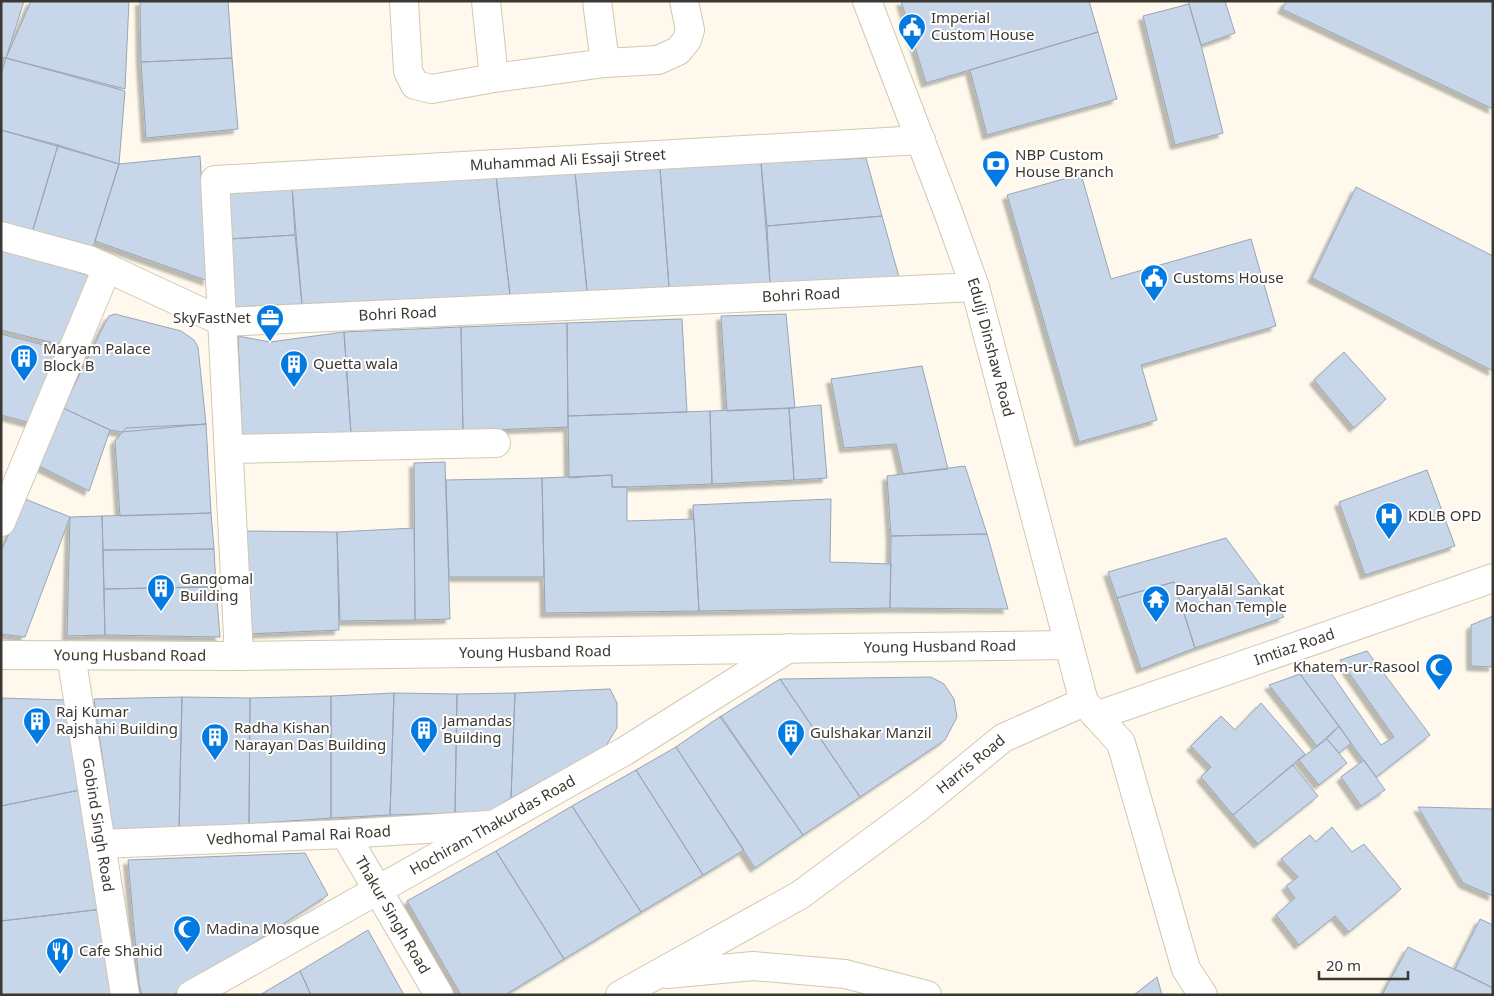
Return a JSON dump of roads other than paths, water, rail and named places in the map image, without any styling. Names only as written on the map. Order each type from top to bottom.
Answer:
[{"type":"street","points":[[404,1],[408,71],[416,85],[432,89],[494,78],[605,63],[658,60],[678,51],[687,40],[690,30],[684,1]]},
{"type":"street","points":[[486,1],[494,78]]},
{"type":"street","points":[[598,1],[605,63]]},
{"type":"street","name":"Edulji Dinshaw Road","points":[[867,1],[975,287],[1068,645],[1090,709]]},
{"type":"street","name":"Muhammad Ali Essaji Street","points":[[223,322],[215,180],[921,140]]},
{"type":"street","name":"Bohri Road","points":[[1,236],[89,260],[223,322],[975,287]]},
{"type":"street","points":[[1,522],[107,268]]},
{"type":"street","points":[[223,322],[239,656]]},
{"type":"street","points":[[229,449],[496,444]]},
{"type":"street","name":"Imtiaz Road","points":[[1090,709],[1493,578]]},
{"type":"street","name":"Young Husband Road","points":[[1,655],[239,656],[1068,645]]},
{"type":"street","name":"Hochiram Thakurdas Road","points":[[191,995],[625,751],[790,648]]},
{"type":"street","name":"Gobind Singh Road","points":[[71,656],[126,995]]},
{"type":"street","points":[[1090,709],[1121,743],[1186,969],[1202,995]]},
{"type":"street","name":"Harris Road","points":[[620,995],[800,895],[920,806],[1004,738],[1090,709]]},
{"type":"street","name":"Vedhomal Pamal Rai Road","points":[[101,844],[345,834],[496,824]]},
{"type":"street","name":"Thakur Singh Road","points":[[345,834],[439,995]]},
{"type":"street","points":[[656,975],[753,966],[845,974],[927,995]]},
{"type":"place","name":"Imperial Custom House","points":[[912,51]]},
{"type":"place","name":"NBP Custom House Branch","points":[[996,188]]},
{"type":"place","name":"Customs House","points":[[1154,302]]},
{"type":"place","name":"SkyFastNet","points":[[270,342]]},
{"type":"place","name":"Maryam Palace Block B","points":[[24,382]]},
{"type":"place","name":"Quetta wala","points":[[294,388]]},
{"type":"place","name":"KDLB OPD","points":[[1389,540]]},
{"type":"place","name":"Gangomal Building","points":[[161,612]]},
{"type":"place","name":"Daryalāl Sankat Mochan Temple","points":[[1156,623]]},
{"type":"place","name":"Khatem-ur-Rasool","points":[[1439,691]]},
{"type":"place","name":"Raj Kumar Rajshahi Building","points":[[37,745]]},
{"type":"place","name":"Jamandas Building","points":[[424,754]]},
{"type":"place","name":"Gulshakar Manzil","points":[[791,757]]},
{"type":"place","name":"Radha Kishan Narayan Das Building","points":[[215,761]]},
{"type":"place","name":"Madina Mosque","points":[[187,953]]},
{"type":"place","name":"Cafe Shahid","points":[[60,975]]}]
